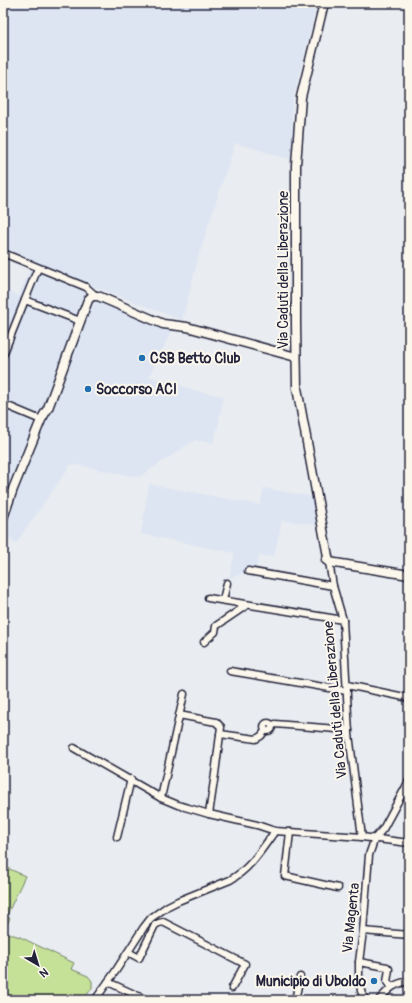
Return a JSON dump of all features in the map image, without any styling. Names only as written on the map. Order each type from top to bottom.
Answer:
[{"type":"street","name":"Via Caduti della Liberazione","points":[[324,3],[300,96],[299,110],[296,165],[297,388],[323,538],[322,553],[324,559],[329,562],[333,586],[343,620],[349,730],[362,837]]},
{"type":"street","points":[[3,253],[86,287],[95,295],[163,324],[194,328],[296,357]]},
{"type":"street","points":[[3,355],[38,268]]},
{"type":"street","points":[[3,518],[12,489],[41,420],[48,408],[88,300],[95,295]]},
{"type":"street","points":[[25,300],[80,321]]},
{"type":"street","points":[[3,404],[41,420]]},
{"type":"street","points":[[329,562],[409,575]]},
{"type":"street","points":[[248,571],[333,586]]},
{"type":"street","points":[[223,600],[226,583]]},
{"type":"street","points":[[208,598],[343,620]]},
{"type":"street","points":[[204,642],[215,632],[216,626],[247,605]]},
{"type":"street","points":[[230,671],[409,698]]},
{"type":"street","points":[[161,798],[184,694]]},
{"type":"street","points":[[179,715],[218,723],[221,727],[209,814]]},
{"type":"street","points":[[220,734],[256,739],[265,731],[268,732],[271,730],[272,726],[275,724],[349,730]]},
{"type":"street","points":[[74,748],[131,779],[161,798],[178,805],[209,814],[257,825],[275,831],[375,838],[409,843]]},
{"type":"street","points":[[117,837],[131,779]]},
{"type":"street","name":"Via Magenta","points":[[364,1000],[359,976],[359,962],[369,855],[375,838],[382,829],[409,782]]},
{"type":"street","points":[[95,1000],[151,918],[164,908],[230,880],[244,871],[275,831]]},
{"type":"street","points":[[290,832],[285,876],[338,888]]},
{"type":"street","points":[[128,952],[139,958],[155,925],[163,922],[244,964],[232,988]]},
{"type":"street","points":[[363,931],[409,935]]},
{"type":"street","points":[[359,962],[387,967],[389,969],[387,982],[391,986]]},
{"type":"street","points":[[295,1000],[300,977]]},
{"type":"street","points":[[379,1000],[391,986],[397,983],[409,981]]},
{"type":"street","points":[[108,982],[147,1000]]},
{"type":"shaded area","points":[[3,3],[317,3],[292,104],[293,160],[235,143],[199,254],[182,320],[30,262],[27,267],[3,256]]},
{"type":"shaded area","points":[[30,269],[89,293],[171,332],[149,376],[200,392],[223,396],[219,422],[213,443],[195,440],[139,477],[71,464],[16,543],[3,535],[3,289],[19,296]]},
{"type":"shaded area","points":[[149,484],[260,505],[264,488],[312,497],[318,525],[282,520],[274,556],[259,556],[256,569],[229,578],[235,553],[141,534]]},
{"type":"green space","points":[[3,866],[25,876],[6,917],[10,918],[4,932],[20,937],[74,963],[71,969],[88,976],[92,981],[92,988],[83,1000],[3,1000]]},
{"type":"place","name":"CSB Betto Club","points":[[142,358]]},
{"type":"place","name":"Soccorso ACI","points":[[88,389]]},
{"type":"place","name":"Municipio di Uboldo","points":[[374,981]]}]
